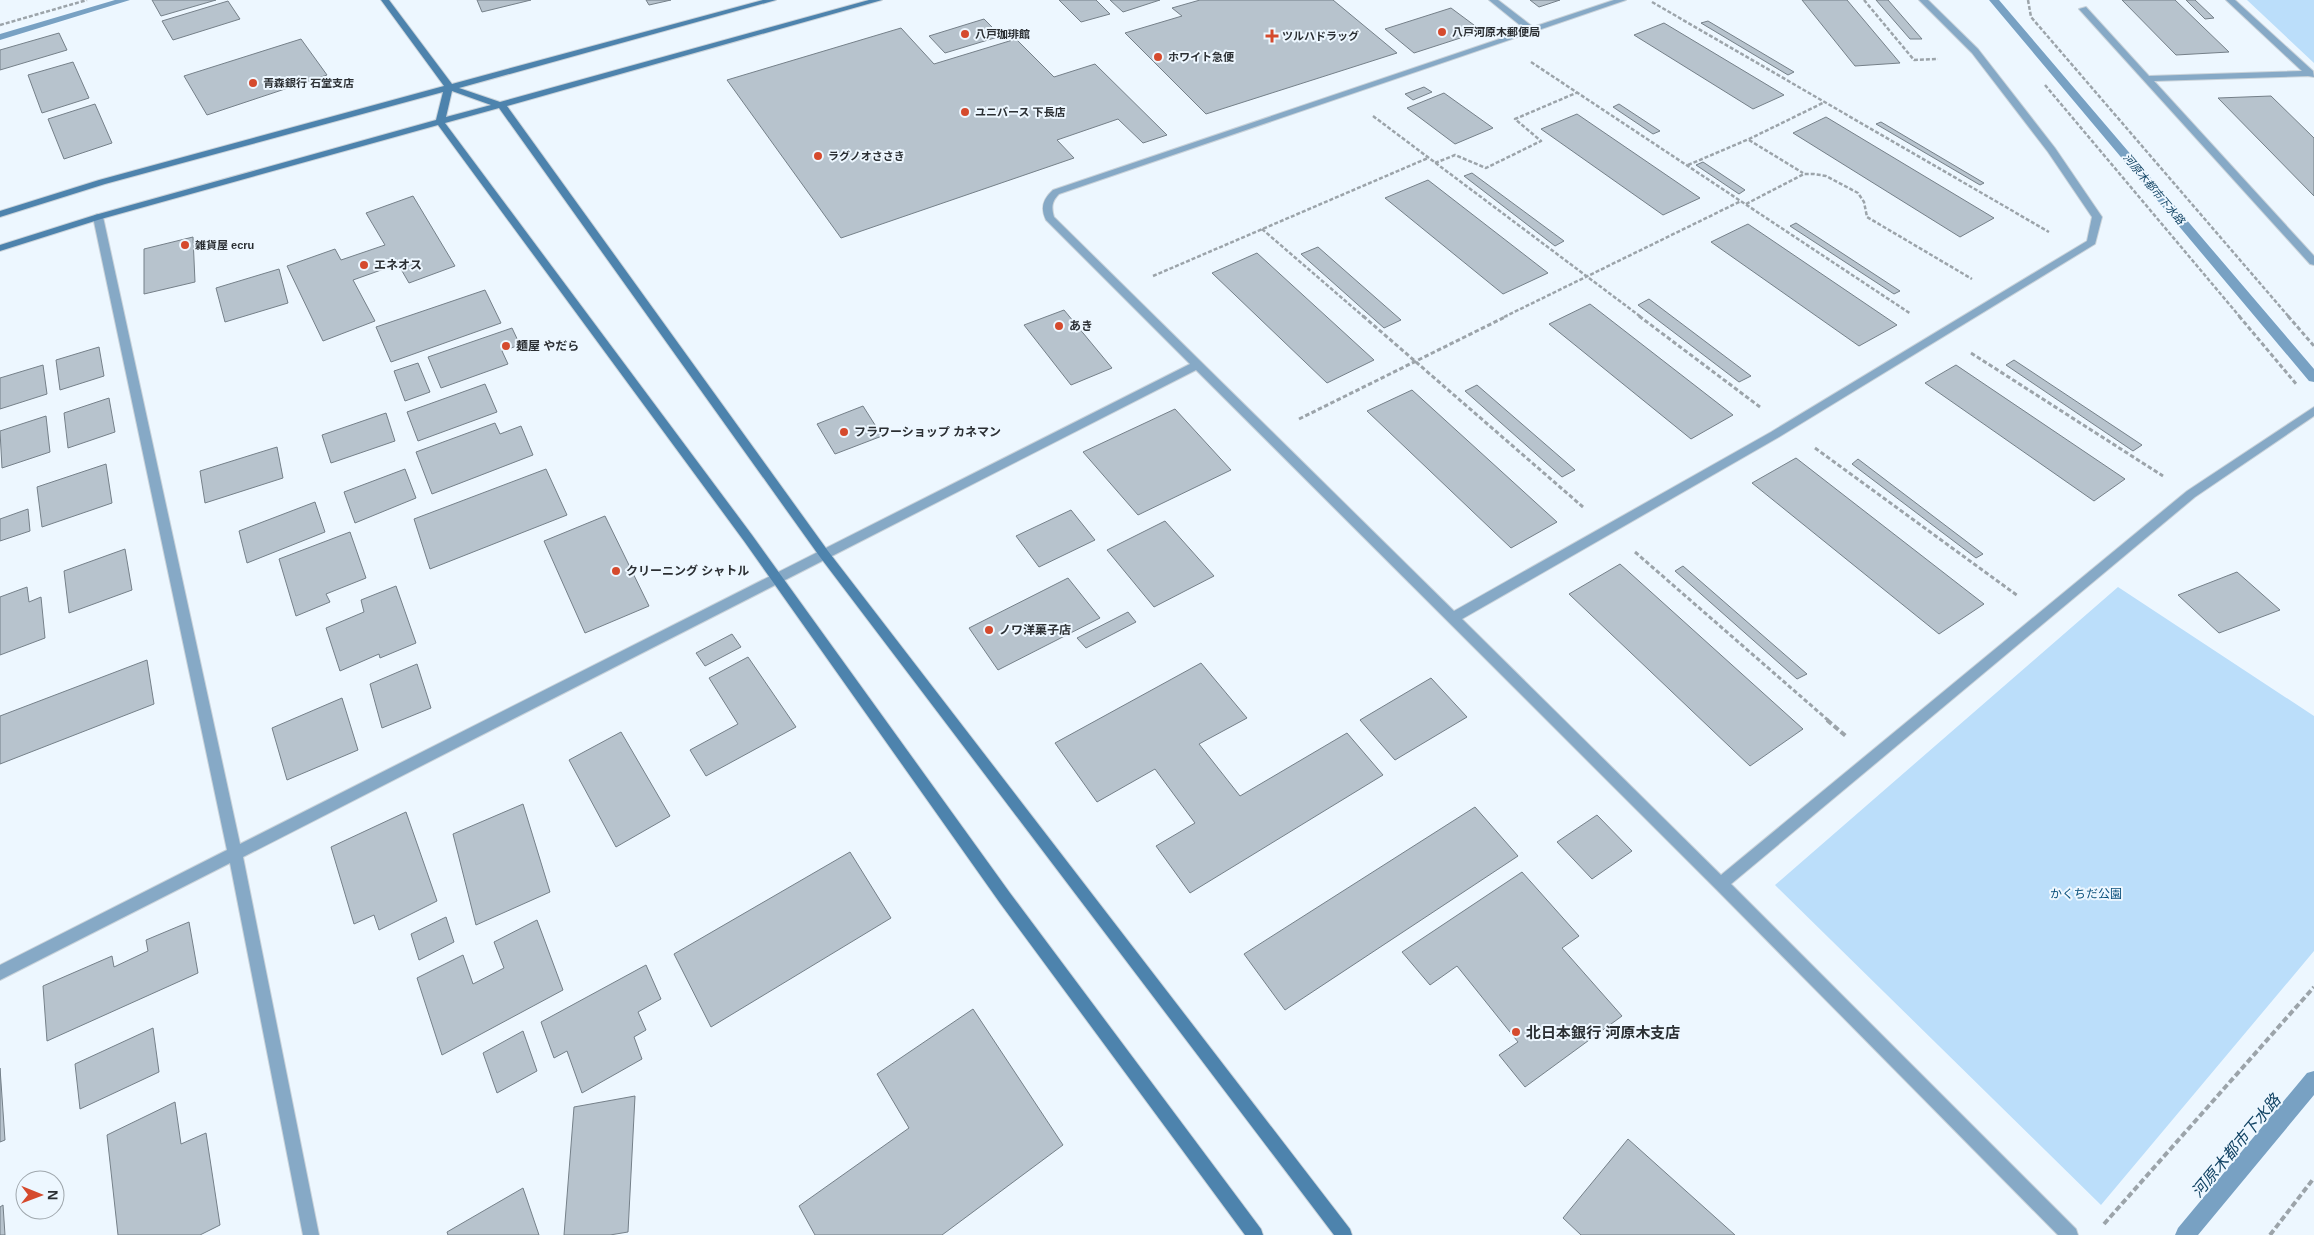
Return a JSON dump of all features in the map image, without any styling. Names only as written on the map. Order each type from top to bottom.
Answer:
[{"type":"street","points":[[385,0],[449,87],[502,106],[824,554],[1344,1235]]},
{"type":"street","points":[[0,214],[102,182],[772,0]]},
{"type":"street","points":[[0,248],[98,217],[878,0]]},
{"type":"street","points":[[1492,0],[1532,30]]},
{"type":"street","points":[[1622,0],[1056,192],[1048,199],[1046,209],[1049,218],[1722,884],[2070,1235]]},
{"type":"street","points":[[1453,618],[1943,335],[2092,242],[2097,217],[2052,150],[1980,57],[1923,0]]},
{"type":"street","points":[[2230,0],[2312,75]]},
{"type":"street","points":[[2083,9],[2314,262]]},
{"type":"street","points":[[2146,79],[2312,75]]},
{"type":"street","points":[[440,122],[449,87]]},
{"type":"street","points":[[440,122],[776,578],[1010,906],[1254,1235]]},
{"type":"street","points":[[98,217],[236,853],[311,1235]]},
{"type":"street","points":[[0,974],[1198,365]]},
{"type":"street","points":[[1722,884],[2191,494],[2314,411]]},
{"type":"path","points":[[0,25],[87,0]]},
{"type":"path","points":[[1864,0],[1914,60],[1980,57]]},
{"type":"path","points":[[2028,0],[2031,17],[2314,346]]},
{"type":"path","points":[[1652,2],[2079,250]]},
{"type":"path","points":[[1499,41],[1943,335],[2191,494]]},
{"type":"path","points":[[2043,84],[2299,387]]},
{"type":"path","points":[[1435,163],[1455,155],[1486,168],[1541,141],[1515,119],[1577,93]]},
{"type":"path","points":[[1688,166],[1825,102]]},
{"type":"path","points":[[1366,111],[1786,427],[2045,615]]},
{"type":"path","points":[[1749,139],[1804,174],[1826,176],[1858,193],[1864,202],[1867,217],[2003,298]]},
{"type":"path","points":[[1152,277],[1428,158]]},
{"type":"path","points":[[1746,204],[1804,174]]},
{"type":"path","points":[[1299,419],[1741,201]]},
{"type":"path","points":[[1262,230],[1872,759]]},
{"type":"path","points":[[2100,1229],[2110,1215],[2314,987]]},
{"type":"path","points":[[2270,1235],[2314,1178]]},
{"type":"green space","points":[[2247,0],[2314,0],[2314,63]]},
{"type":"green space","name":"かくちだ公園","points":[[2118,587],[2314,716],[2314,951],[2101,1205],[1775,885]]},
{"type":"building","points":[[152,0],[216,0],[161,16]]},
{"type":"building","points":[[477,0],[531,0],[482,12]]},
{"type":"building","points":[[646,0],[671,0],[649,5]]},
{"type":"building","points":[[1059,0],[1096,0],[1110,14],[1081,22]]},
{"type":"building","points":[[1110,0],[1160,0],[1123,12]]},
{"type":"building","points":[[1200,0],[1333,0],[1397,53],[1206,114],[1125,33],[1182,16],[1172,8]]},
{"type":"building","points":[[1530,0],[1560,0],[1539,7]]},
{"type":"building","points":[[1802,0],[1847,0],[1900,63],[1855,66]]},
{"type":"building","points":[[1876,0],[1888,0],[1922,39],[1910,39]]},
{"type":"building","points":[[2122,0],[2175,0],[2229,52],[2176,55]]},
{"type":"building","points":[[2186,0],[2195,0],[2214,18],[2205,19]]},
{"type":"building","points":[[228,1],[240,19],[173,40],[162,21]]},
{"type":"building","points":[[1451,8],[1482,31],[1414,53],[1385,29]]},
{"type":"building","points":[[984,19],[1001,36],[945,53],[929,36]]},
{"type":"building","points":[[1708,21],[1794,72],[1788,75],[1701,23]]},
{"type":"building","points":[[1664,23],[1784,95],[1753,109],[1634,35]]},
{"type":"building","points":[[901,28],[934,64],[1016,39],[1054,77],[1095,64],[1167,135],[1143,143],[1118,119],[1057,140],[1074,158],[841,238],[727,80]]},
{"type":"building","points":[[59,33],[67,50],[0,70],[0,50]]},
{"type":"building","points":[[301,39],[327,75],[207,115],[184,76]]},
{"type":"building","points":[[73,62],[89,98],[42,113],[28,75]]},
{"type":"building","points":[[1424,87],[1432,92],[1413,100],[1405,94]]},
{"type":"building","points":[[1444,93],[1493,128],[1455,144],[1407,108]]},
{"type":"building","points":[[2271,96],[2314,138],[2314,196],[2218,98]]},
{"type":"building","points":[[95,104],[112,143],[64,159],[48,119]]},
{"type":"building","points":[[1619,104],[1660,131],[1653,134],[1613,107]]},
{"type":"building","points":[[1577,114],[1700,198],[1663,215],[1541,129]]},
{"type":"building","points":[[1826,117],[1994,218],[1960,237],[1793,133]]},
{"type":"building","points":[[1881,122],[1984,183],[1980,185],[1876,124]]},
{"type":"building","points":[[1703,162],[1745,190],[1739,194],[1696,165]]},
{"type":"building","points":[[1472,173],[1564,241],[1555,246],[1464,176]]},
{"type":"building","points":[[1428,180],[1548,273],[1503,294],[1385,198]]},
{"type":"building","points":[[413,196],[455,266],[409,283],[398,264],[353,280],[375,321],[323,341],[287,266],[335,249],[341,260],[385,245],[366,213]]},
{"type":"building","points":[[1796,223],[1900,291],[1894,294],[1790,226]]},
{"type":"building","points":[[1748,224],[1897,325],[1859,346],[1711,242]]},
{"type":"building","points":[[193,237],[195,282],[144,294],[144,249]]},
{"type":"building","points":[[1318,247],[1401,320],[1384,328],[1301,254]]},
{"type":"building","points":[[1257,253],[1374,360],[1327,383],[1212,273]]},
{"type":"building","points":[[279,269],[288,303],[225,322],[216,288]]},
{"type":"building","points":[[485,290],[501,323],[391,362],[376,327]]},
{"type":"building","points":[[1649,299],[1751,376],[1739,382],[1638,305]]},
{"type":"building","points":[[1590,304],[1733,415],[1691,439],[1549,324]]},
{"type":"building","points":[[1064,310],[1112,368],[1071,385],[1024,325]]},
{"type":"building","points":[[512,328],[520,345],[502,351],[508,364],[441,388],[428,357]]},
{"type":"building","points":[[99,347],[104,376],[60,390],[56,360]]},
{"type":"building","points":[[2014,360],[2142,445],[2133,451],[2006,365]]},
{"type":"building","points":[[418,363],[430,392],[405,401],[394,371]]},
{"type":"building","points":[[43,365],[47,394],[0,409],[0,378]]},
{"type":"building","points":[[1956,365],[2125,479],[2094,501],[1925,383]]},
{"type":"building","points":[[485,384],[497,412],[418,441],[407,412]]},
{"type":"building","points":[[1477,385],[1575,470],[1562,477],[1465,391]]},
{"type":"building","points":[[1412,390],[1557,522],[1511,548],[1367,411]]},
{"type":"building","points":[[109,398],[115,432],[68,448],[64,413]]},
{"type":"building","points":[[863,406],[882,436],[835,454],[817,424]]},
{"type":"building","points":[[1175,409],[1231,470],[1138,515],[1083,452]]},
{"type":"building","points":[[386,413],[395,441],[331,463],[322,435]]},
{"type":"building","points":[[46,416],[50,452],[2,468],[0,431]]},
{"type":"building","points":[[495,423],[500,434],[521,426],[533,455],[432,494],[416,452]]},
{"type":"building","points":[[277,447],[283,478],[205,503],[200,471]]},
{"type":"building","points":[[1796,458],[1984,604],[1939,634],[1752,483]]},
{"type":"building","points":[[1858,459],[1983,554],[1976,558],[1852,464]]},
{"type":"building","points":[[106,464],[112,503],[42,527],[37,487]]},
{"type":"building","points":[[405,469],[416,498],[355,523],[344,492]]},
{"type":"building","points":[[546,469],[567,515],[430,569],[414,519]]},
{"type":"building","points":[[315,502],[325,532],[247,563],[239,531]]},
{"type":"building","points":[[28,509],[30,531],[0,541],[0,519]]},
{"type":"building","points":[[1071,510],[1095,540],[1039,567],[1016,536]]},
{"type":"building","points":[[605,516],[649,606],[585,633],[544,541]]},
{"type":"building","points":[[1165,521],[1214,576],[1154,607],[1107,550]]},
{"type":"building","points":[[350,532],[366,578],[326,594],[330,602],[296,616],[279,559]]},
{"type":"building","points":[[125,549],[132,590],[69,613],[64,571]]},
{"type":"building","points":[[1620,564],[1803,729],[1750,766],[1569,594]]},
{"type":"building","points":[[1683,566],[1807,674],[1797,679],[1675,571]]},
{"type":"building","points":[[2237,572],[2280,610],[2219,633],[2178,595]]},
{"type":"building","points":[[1068,578],[1100,618],[998,670],[969,628]]},
{"type":"building","points":[[396,586],[416,643],[380,658],[379,654],[340,671],[326,628],[364,612],[361,600]]},
{"type":"building","points":[[27,587],[29,602],[41,597],[45,638],[0,655],[0,597]]},
{"type":"building","points":[[1128,612],[1136,622],[1086,648],[1077,638]]},
{"type":"building","points":[[732,634],[741,647],[705,666],[696,653]]},
{"type":"building","points":[[748,657],[796,727],[706,776],[690,750],[738,724],[709,678]]},
{"type":"building","points":[[147,660],[154,704],[0,764],[0,716]]},
{"type":"building","points":[[1201,663],[1247,718],[1199,744],[1240,796],[1347,733],[1383,775],[1190,893],[1156,846],[1195,823],[1155,769],[1097,802],[1055,743]]},
{"type":"building","points":[[417,664],[431,708],[382,728],[370,684]]},
{"type":"building","points":[[1431,678],[1467,717],[1395,760],[1360,720]]},
{"type":"building","points":[[342,698],[358,750],[287,780],[272,728]]},
{"type":"building","points":[[621,732],[670,816],[616,847],[569,760]]},
{"type":"building","points":[[523,804],[550,892],[476,925],[453,834]]},
{"type":"building","points":[[1475,807],[1518,856],[1285,1010],[1244,954]]},
{"type":"building","points":[[406,812],[437,901],[379,930],[374,915],[354,924],[331,847]]},
{"type":"building","points":[[1597,815],[1632,851],[1592,879],[1557,842]]},
{"type":"building","points":[[850,852],[891,918],[711,1027],[674,954]]},
{"type":"building","points":[[1522,872],[1579,936],[1562,948],[1622,1016],[1525,1087],[1499,1055],[1518,1042],[1457,966],[1430,985],[1402,952]]},
{"type":"building","points":[[446,917],[454,942],[419,960],[411,934]]},
{"type":"building","points":[[537,920],[563,990],[442,1055],[417,978],[463,955],[473,984],[504,968],[494,942]]},
{"type":"building","points":[[189,922],[198,973],[47,1041],[43,986],[112,956],[114,967],[148,951],[146,940]]},
{"type":"building","points":[[646,965],[661,999],[638,1012],[646,1030],[634,1037],[642,1059],[582,1093],[567,1051],[554,1058],[541,1022]]},
{"type":"building","points":[[973,1009],[1063,1145],[942,1235],[815,1235],[799,1206],[909,1128],[877,1074]]},
{"type":"building","points":[[153,1028],[159,1072],[80,1109],[75,1064]]},
{"type":"building","points":[[523,1031],[537,1071],[497,1093],[483,1053]]},
{"type":"building","points":[[0,1068],[5,1140],[0,1142]]},
{"type":"building","points":[[635,1096],[628,1232],[610,1235],[564,1235],[574,1107]]},
{"type":"building","points":[[175,1102],[181,1144],[206,1133],[220,1225],[200,1235],[118,1235],[107,1135]]},
{"type":"building","points":[[1628,1139],[1735,1235],[1581,1235],[1563,1218]]},
{"type":"building","points":[[523,1188],[539,1235],[448,1235],[447,1232]]},
{"type":"building","points":[[3,1205],[5,1235],[0,1235],[0,1207]]},
{"type":"waterway","points":[[0,37],[125,0]]},
{"type":"waterway","name":"河原木都市下水路","points":[[1994,0],[2314,378]]},
{"type":"waterway","name":"河原木都市下水路","points":[[2185,1235],[2314,1080]]},
{"type":"place","name":"八戸河原木郵便局","points":[[1442,32]]},
{"type":"place","name":"八戸珈琲館","points":[[965,34]]},
{"type":"place","name":"ツルハドラッグ","points":[[1272,36]]},
{"type":"place","name":"ホワイト急便","points":[[1158,57]]},
{"type":"place","name":"青森銀行 石堂支店","points":[[253,83]]},
{"type":"place","name":"ユニバース 下長店","points":[[965,112]]},
{"type":"place","name":"ラグノオささき","points":[[818,156]]},
{"type":"place","name":"雑貨屋 ecru","points":[[185,245]]},
{"type":"place","name":"エネオス","points":[[364,265]]},
{"type":"place","name":"あき","points":[[1059,326]]},
{"type":"place","name":"麺屋 やだら","points":[[506,346]]},
{"type":"place","name":"フラワーショップ カネマン","points":[[844,432]]},
{"type":"place","name":"クリーニング シャトル","points":[[616,571]]},
{"type":"place","name":"ノワ洋菓子店","points":[[989,630]]},
{"type":"place","name":"北日本銀行 河原木支店","points":[[1516,1032]]}]
